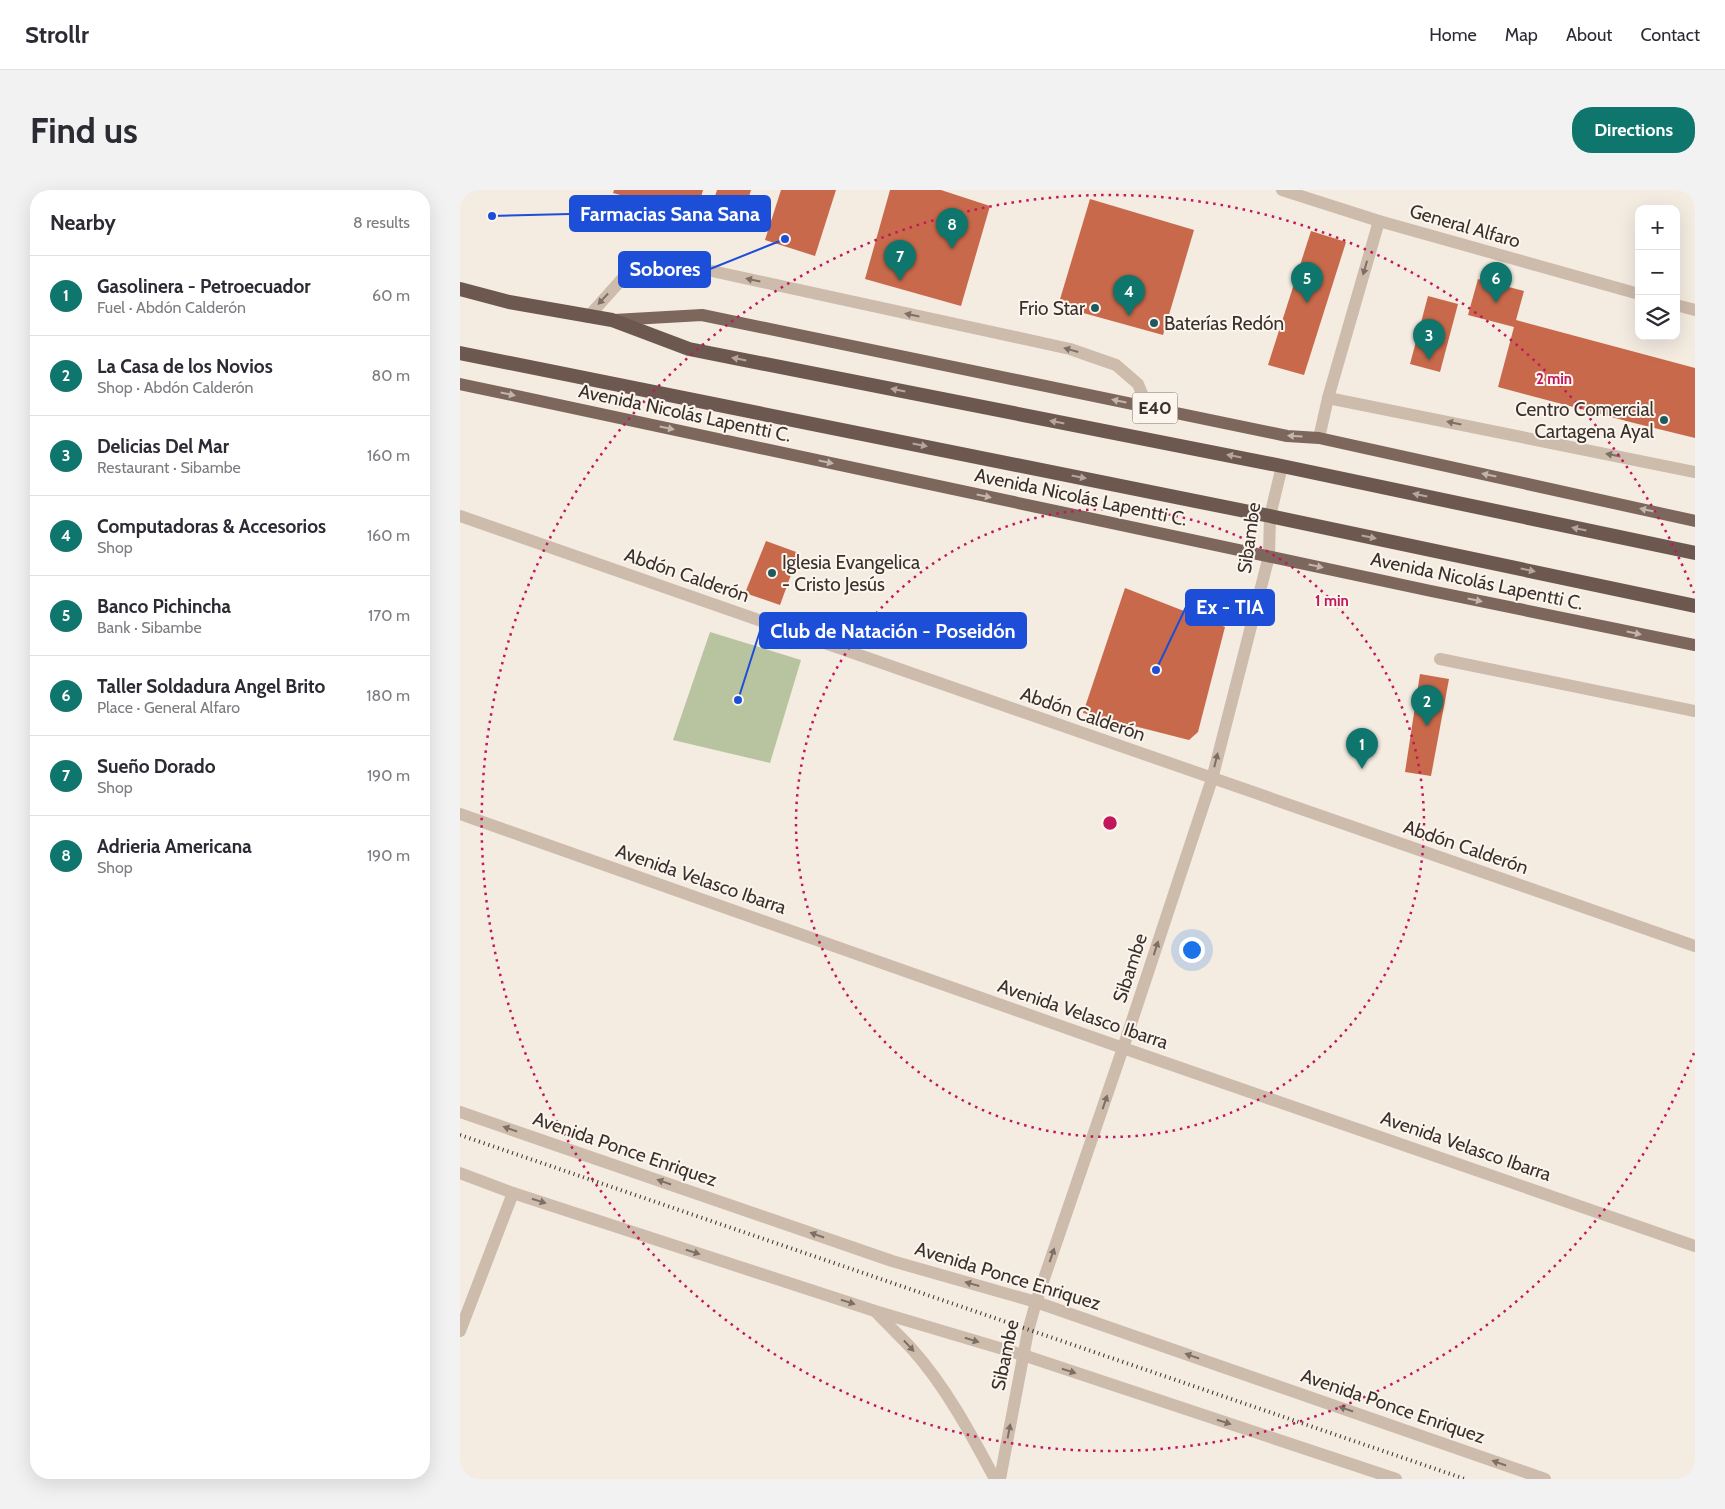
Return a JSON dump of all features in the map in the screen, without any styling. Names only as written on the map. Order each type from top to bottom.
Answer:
[{"type":"highway","name":"E40","points":[[460,289],[509,302],[612,320],[689,349],[1282,466],[1695,553]]},
{"type":"highway","name":"Avenida Nicolás Lapentti C.","points":[[460,353],[1270,516],[1695,606]]},
{"type":"main road","name":"E40","points":[[612,320],[702,315],[1287,436],[1319,438],[1695,521]]},
{"type":"main road","name":"Avenida Nicolás Lapentti C.","points":[[460,384],[1695,646]]},
{"type":"street","name":"General Alfaro","points":[[1282,190],[1379,221],[1635,293]]},
{"type":"street","points":[[1319,438],[1328,398],[1379,221]]},
{"type":"street","points":[[588,317],[623,278],[645,271],[680,264],[1070,349],[1116,365],[1138,384],[1147,406]]},
{"type":"street","points":[[1680,306],[1695,310]]},
{"type":"street","points":[[1328,398],[1695,472]]},
{"type":"street","name":"Sibambe","points":[[1000,1479],[1028,1331],[1036,1302],[1212,779],[1268,556],[1270,516],[1282,466]]},
{"type":"street","name":"Abdón Calderón","points":[[460,516],[1695,946]]},
{"type":"street","points":[[1440,659],[1695,711]]},
{"type":"street","name":"Avenida Velasco Ibarra","points":[[460,814],[1123,1048],[1695,1246]]},
{"type":"street","name":"Avenida Ponce Enriquez","points":[[460,1112],[892,1261],[1036,1302],[1545,1479]]},
{"type":"street","points":[[460,1173],[512,1193],[875,1312],[1023,1356],[1396,1479]]},
{"type":"street","points":[[460,1331],[512,1193]]},
{"type":"street","points":[[875,1312],[913,1350],[945,1393],[974,1438],[995,1479]]},
{"type":"green space","points":[[710,632],[801,660],[770,763],[673,740]]},
{"type":"building","points":[[614,190],[703,190],[696,216],[613,193]]},
{"type":"building","points":[[717,190],[751,190],[739,230],[707,221]]},
{"type":"building","points":[[781,190],[836,190],[815,256],[765,240]]},
{"type":"building","points":[[890,190],[941,190],[990,206],[961,306],[865,279]]},
{"type":"building","points":[[1090,199],[1194,230],[1163,335],[1058,306]]},
{"type":"building","points":[[1311,231],[1346,242],[1304,375],[1268,365]]},
{"type":"building","points":[[1478,279],[1524,291],[1516,320],[1695,368],[1695,438],[1498,387],[1514,327],[1468,315]]},
{"type":"building","points":[[1428,296],[1458,304],[1440,372],[1410,364]]},
{"type":"building","name":"Iglesia Evangelica - Cristo Jesús","points":[[766,541],[799,553],[780,605],[745,593]]},
{"type":"building","points":[[1125,588],[1225,627],[1198,732],[1189,740],[1083,713]]},
{"type":"building","points":[[1420,674],[1449,679],[1431,776],[1405,772]]},
{"type":"railway","points":[[460,1135],[1465,1479]]},
{"type":"place","name":"Farmacias Sana Sana","points":[[492,216]]},
{"type":"place","name":"Sobores","points":[[785,239]]},
{"type":"place","name":"Adrieria Americana","points":[[952,249]]},
{"type":"place","name":"Sueño Dorado","points":[[900,281]]},
{"type":"place","name":"Banco Pichincha","points":[[1307,303]]},
{"type":"place","name":"Taller Soldadura Angel Brito","points":[[1496,303]]},
{"type":"place","name":"Frio Star","points":[[1095,308]]},
{"type":"place","name":"Computadoras & Accesorios","points":[[1129,316]]},
{"type":"place","name":"Baterías Redón","points":[[1154,323]]},
{"type":"place","name":"Delicias Del Mar","points":[[1429,360]]},
{"type":"place","name":"Centro Comercial Cartagena Ayal","points":[[1664,420]]},
{"type":"place","name":"Iglesia Evangelica - Cristo Jesús","points":[[772,573]]},
{"type":"place","name":"Ex - TIA","points":[[1156,670]]},
{"type":"place","name":"Club de Natación - Poseidón","points":[[738,700]]},
{"type":"place","name":"La Casa de los Novios","points":[[1427,726]]},
{"type":"place","name":"Gasolinera - Petroecuador","points":[[1362,769]]}]
